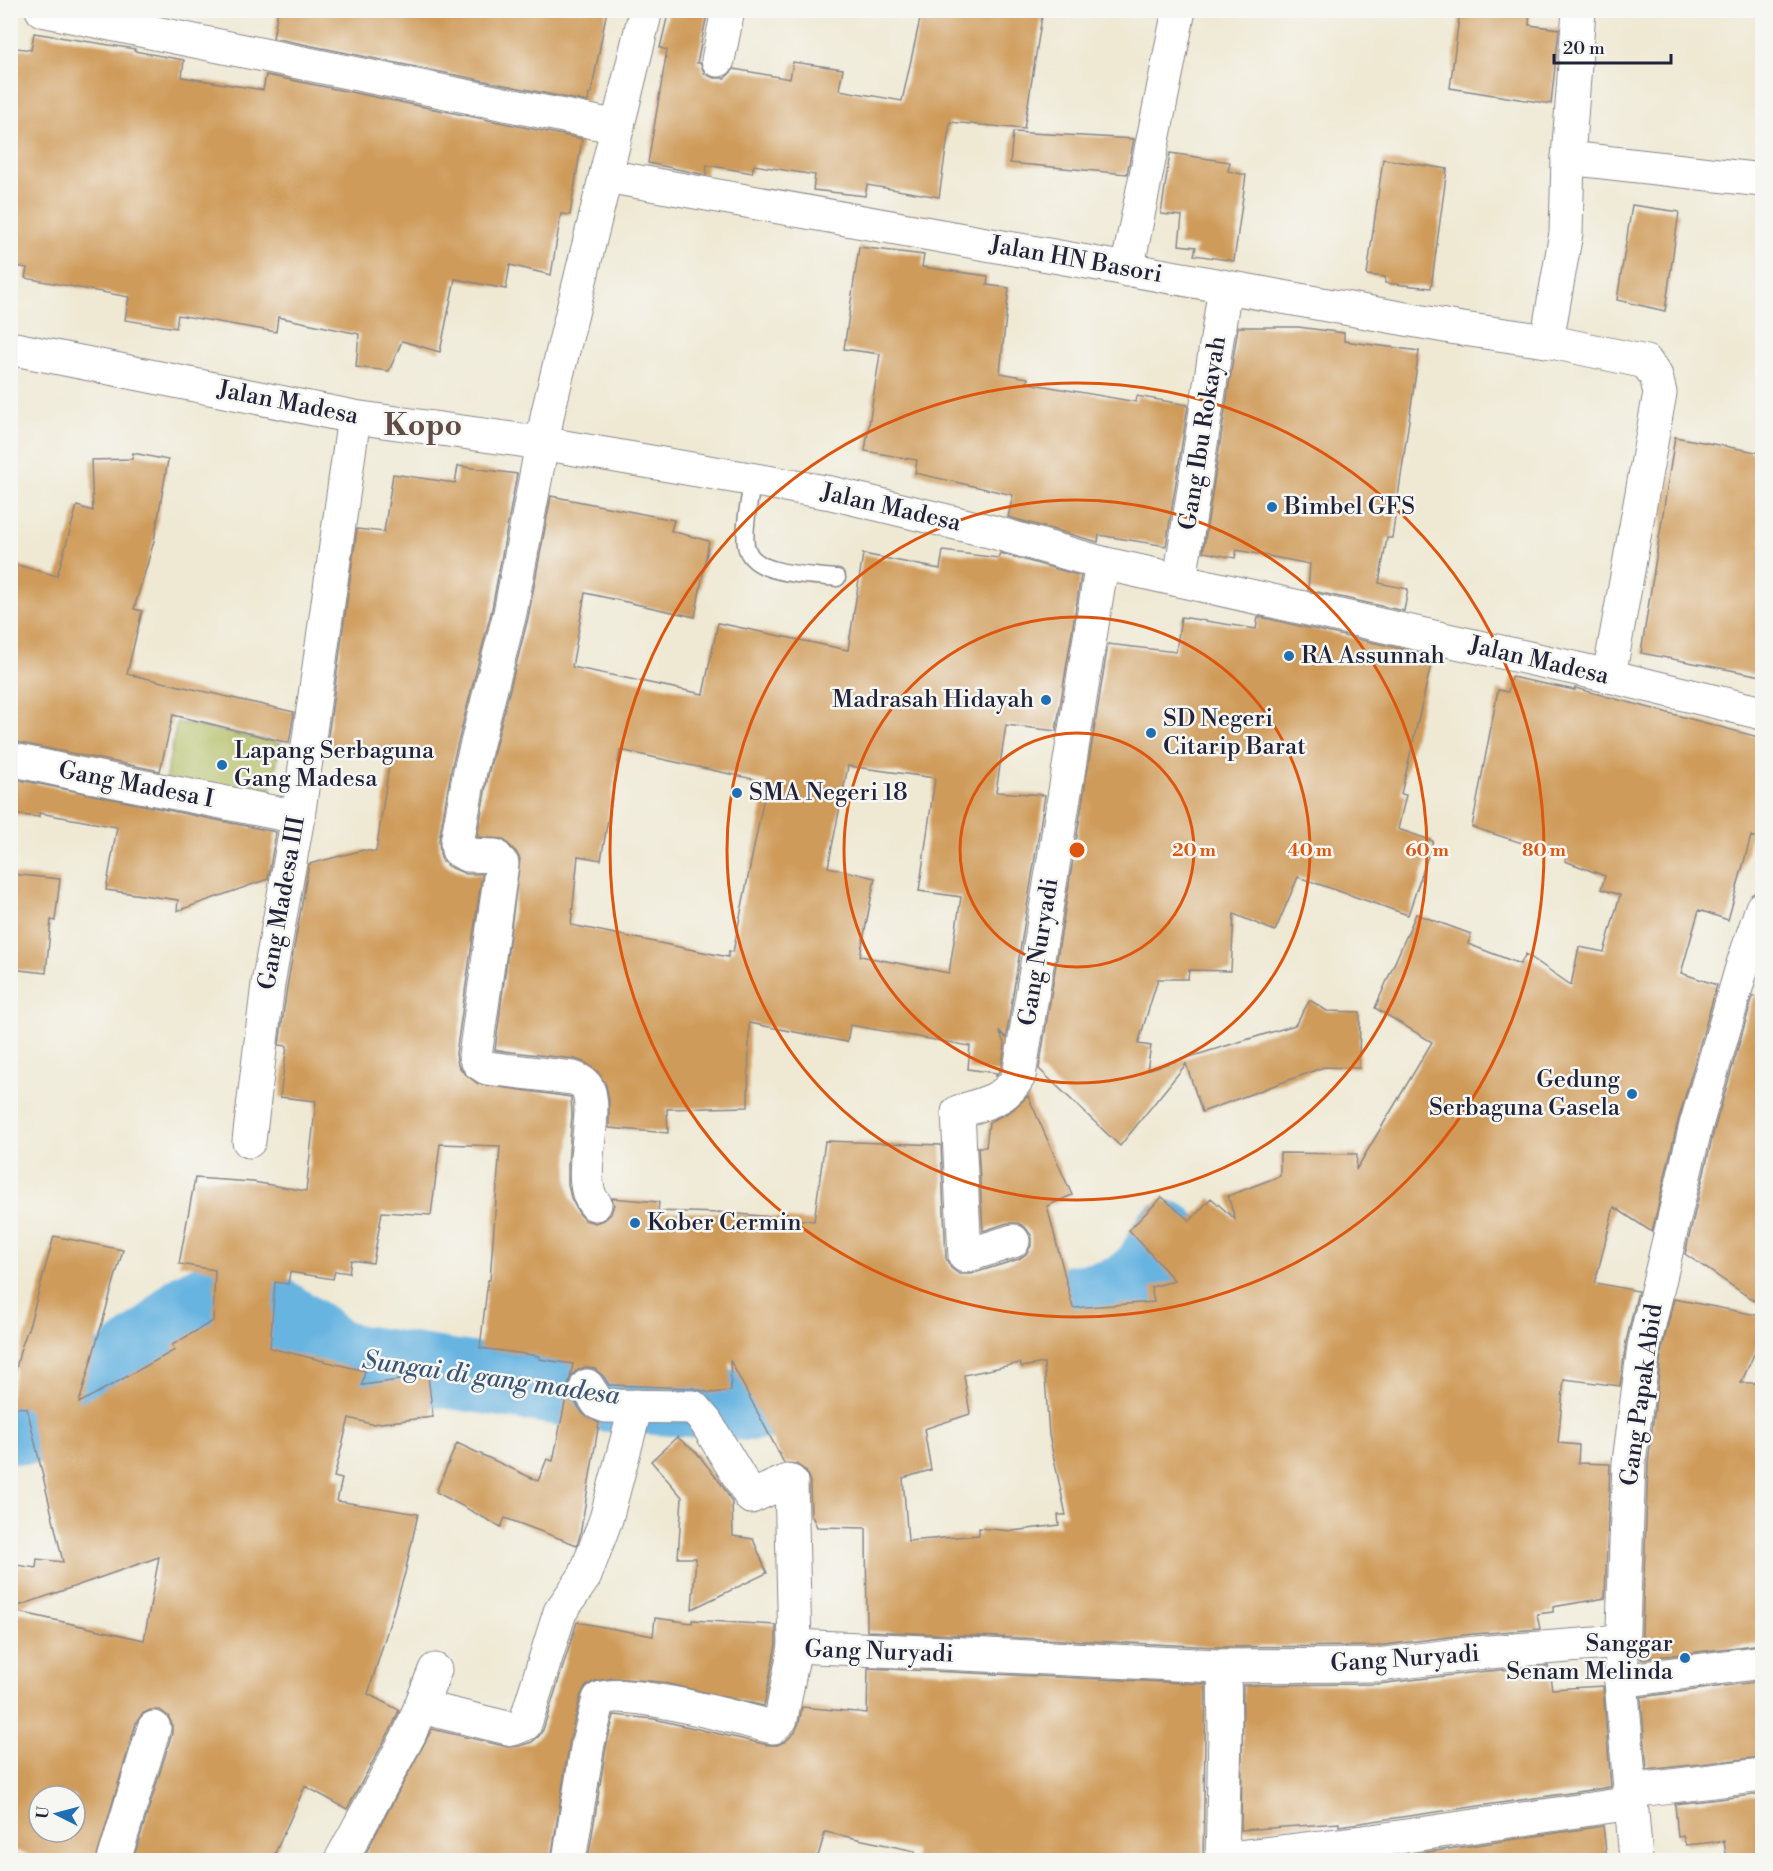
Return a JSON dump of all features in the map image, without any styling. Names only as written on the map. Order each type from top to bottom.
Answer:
[{"type":"street","points":[[42,10],[618,127]]},
{"type":"street","points":[[595,1204],[589,1194],[586,1172],[590,1109],[588,1088],[580,1080],[573,1078],[487,1068],[479,1063],[475,1056],[502,864],[495,856],[467,855],[458,850],[457,843],[470,771],[510,613],[541,443],[646,10]]},
{"type":"street","points":[[718,60],[728,10]]},
{"type":"street","points":[[1127,270],[1179,10]]},
{"type":"street","points":[[1547,341],[1566,233],[1568,158],[1580,10]]},
{"type":"street","points":[[1568,158],[1762,180]]},
{"type":"street","name":"Jalan HN Basori","points":[[606,176],[1456,328],[1547,341],[1646,362],[1656,376],[1660,393],[1609,676]]},
{"type":"street","name":"Gang Ibu Rokayah","points":[[1180,580],[1226,286]]},
{"type":"street","name":"Jalan Madesa","points":[[10,348],[354,417],[541,443],[843,495],[993,532],[1102,563],[1609,676],[1762,713]]},
{"type":"street","name":"Gang Madesa III","points":[[249,1141],[268,984],[298,818],[354,417]]},
{"type":"street","name":"Gang Nuryadi","points":[[1013,1241],[965,1256],[958,1112],[1004,1095],[1013,1087],[1019,1076],[1102,563]]},
{"type":"street","name":"Gang Madesa I","points":[[10,759],[298,818]]},
{"type":"street","name":"Gang Papak Abid","points":[[1636,1860],[1621,1681],[1629,1461],[1644,1347],[1696,1125],[1743,964],[1762,908]]},
{"type":"street","points":[[592,1394],[606,1406],[693,1407],[706,1422],[751,1497],[787,1481],[790,1482],[792,1486],[795,1646]]},
{"type":"street","points":[[421,1707],[512,1729],[525,1724],[560,1612],[585,1576],[606,1519],[636,1406]]},
{"type":"street","name":"Gang Nuryadi","points":[[569,1860],[588,1743],[598,1699],[610,1695],[667,1702],[773,1727],[781,1719],[795,1646],[1224,1666],[1378,1665],[1475,1653],[1623,1642]]},
{"type":"street","points":[[1621,1681],[1762,1662]]},
{"type":"street","points":[[1224,1666],[1222,1860],[1372,1841],[1762,1775]]},
{"type":"street","points":[[341,1860],[410,1733],[435,1670]]},
{"type":"street","points":[[114,1860],[154,1728]]},
{"type":"lane","points":[[753,479],[748,506],[746,548],[750,555],[760,564],[775,571],[837,578]]},
{"type":"green space","name":"Lapang Serbaguna Gang Madesa","points":[[177,722],[281,743],[267,808],[164,787]]},
{"type":"building","points":[[278,10],[607,10],[588,102],[273,38]]},
{"type":"building","points":[[669,10],[708,10],[697,63],[700,63],[705,74],[714,78],[725,78],[734,69],[790,79],[793,62],[843,69],[839,90],[902,101],[922,10],[1043,10],[1024,129],[950,122],[939,197],[867,185],[865,196],[813,190],[815,175],[754,165],[752,173],[707,165],[706,175],[648,163],[667,50],[660,48]]},
{"type":"building","points":[[1460,10],[1530,10],[1529,25],[1559,29],[1551,104],[1450,88]]},
{"type":"building","points":[[34,33],[135,49],[134,51],[184,60],[182,77],[263,90],[266,75],[582,139],[570,215],[561,214],[551,275],[510,265],[506,289],[455,279],[440,352],[402,341],[389,371],[356,367],[359,334],[278,317],[276,332],[178,315],[176,328],[125,320],[129,297],[25,278],[27,268],[10,265],[10,47],[31,50]]},
{"type":"building","points":[[1013,132],[1134,139],[1127,174],[1010,163]]},
{"type":"building","points":[[1170,153],[1230,162],[1228,171],[1246,175],[1234,261],[1194,255],[1196,247],[1179,245],[1182,216],[1161,214]]},
{"type":"building","points":[[1383,159],[1447,169],[1431,288],[1385,283],[1385,277],[1367,275]]},
{"type":"building","points":[[1632,205],[1679,212],[1665,311],[1617,300]]},
{"type":"building","points":[[859,247],[924,255],[922,267],[988,276],[987,285],[1009,288],[1000,373],[1028,378],[1027,383],[1136,402],[1137,396],[1188,405],[1166,546],[1099,535],[1098,542],[1008,517],[1013,495],[915,473],[917,460],[865,451],[880,354],[844,349]]},
{"type":"building","points":[[1238,327],[1298,327],[1344,333],[1344,341],[1419,351],[1392,538],[1387,538],[1379,583],[1408,589],[1404,611],[1308,590],[1310,564],[1237,550],[1235,558],[1203,552]]},
{"type":"building","points":[[1675,437],[1762,453],[1762,676],[1641,653]]},
{"type":"building","points":[[133,453],[168,460],[154,541],[134,609],[142,611],[127,674],[294,712],[289,743],[173,715],[160,771],[10,741],[10,563],[57,576],[77,506],[93,511],[91,460],[132,459]]},
{"type":"building","points":[[458,466],[517,474],[492,609],[452,766],[439,840],[442,860],[448,866],[466,874],[482,874],[456,1054],[458,1065],[463,1072],[478,1084],[571,1097],[568,1184],[571,1198],[579,1213],[585,1220],[595,1223],[611,1214],[614,1204],[612,1198],[659,1202],[658,1211],[718,1212],[814,1221],[825,1141],[941,1145],[946,1258],[951,1268],[959,1274],[971,1274],[1019,1259],[1031,1246],[1031,1235],[1025,1227],[1018,1223],[1007,1223],[983,1231],[978,1147],[986,1147],[989,1122],[1011,1111],[1028,1096],[1072,1195],[1047,1206],[1073,1308],[1154,1302],[1151,1287],[1175,1281],[1129,1230],[1162,1197],[1190,1221],[1211,1198],[1235,1219],[1228,1196],[1280,1176],[1280,1153],[1357,1154],[1356,1170],[1432,1042],[1375,1008],[1416,914],[1471,934],[1468,944],[1520,964],[1526,954],[1571,985],[1579,947],[1604,952],[1620,895],[1601,889],[1605,876],[1565,861],[1566,857],[1472,827],[1498,690],[1508,692],[1511,677],[1575,690],[1575,688],[1762,738],[1762,840],[1751,836],[1728,920],[1699,910],[1681,973],[1717,985],[1678,1121],[1652,1232],[1614,1207],[1595,1283],[1638,1291],[1626,1342],[1620,1386],[1564,1379],[1558,1443],[1579,1445],[1578,1463],[1610,1464],[1605,1598],[1553,1607],[1553,1612],[1537,1614],[1540,1629],[1473,1634],[1377,1646],[1218,1647],[867,1631],[866,1528],[817,1527],[811,1514],[810,1482],[806,1471],[796,1464],[784,1463],[730,1360],[731,1391],[710,1393],[693,1388],[609,1385],[595,1369],[585,1367],[576,1371],[570,1378],[573,1364],[539,1359],[539,1356],[480,1348],[488,1280],[490,1280],[500,1146],[440,1144],[431,1215],[382,1212],[373,1263],[351,1260],[349,1273],[335,1271],[333,1279],[290,1272],[288,1284],[275,1282],[270,1348],[365,1371],[362,1385],[428,1376],[433,1417],[371,1424],[349,1418],[334,1477],[342,1479],[337,1501],[418,1514],[405,1573],[368,1694],[399,1710],[347,1809],[305,1786],[272,1860],[133,1860],[172,1733],[172,1724],[168,1716],[160,1710],[150,1710],[142,1714],[136,1723],[96,1860],[44,1860],[10,1849],[10,1610],[144,1640],[159,1557],[10,1609],[10,1564],[36,1568],[37,1559],[63,1562],[27,1408],[10,1407],[10,1396],[20,1351],[54,1236],[123,1250],[79,1403],[175,1350],[172,1345],[213,1321],[215,1270],[179,1264],[195,1178],[253,1182],[306,1191],[316,1101],[280,1097],[287,1046],[279,1045],[309,864],[363,850],[376,852],[390,759],[326,751],[357,529],[384,532],[393,474],[455,483]],"holes":[[[1020,1363],[1022,1367],[1044,1363],[1049,1435],[1066,1515],[1058,1515],[1059,1525],[1012,1531],[979,1528],[979,1535],[908,1541],[903,1478],[931,1470],[924,1429],[970,1414],[964,1375]]]},
{"type":"building","name":"SMA Negeri 18","points":[[551,496],[674,520],[671,531],[709,541],[695,617],[585,593],[572,667],[703,694],[718,623],[848,650],[863,554],[940,569],[943,551],[998,558],[1000,553],[1081,576],[1056,731],[1006,725],[996,792],[1045,795],[1006,1038],[999,1031],[1005,1045],[1001,1069],[996,1076],[996,1073],[968,1069],[970,1046],[850,1025],[847,1042],[749,1023],[748,1107],[667,1109],[668,1133],[609,1128],[609,1101],[606,1085],[598,1072],[586,1063],[575,1059],[495,1050],[520,859],[503,839],[477,837],[488,775],[528,618]],"holes":[[[620,750],[767,782],[733,952],[729,951],[728,957],[571,925],[578,856],[601,860]],[[848,766],[935,778],[919,891],[961,897],[949,973],[860,956],[875,878],[828,867]]]},
{"type":"building","points":[[1181,617],[1256,629],[1258,617],[1260,617],[1433,656],[1401,794],[1406,795],[1398,829],[1433,841],[1408,915],[1298,877],[1275,931],[1234,914],[1231,971],[1189,970],[1188,979],[1158,979],[1138,1044],[1151,1046],[1147,1070],[1295,1025],[1310,1000],[1327,1011],[1360,1012],[1359,1068],[1324,1067],[1202,1112],[1186,1064],[1120,1146],[1039,1069],[1108,644],[1176,652]]},
{"type":"building","points":[[10,778],[276,832],[268,879],[177,911],[178,900],[106,890],[117,827],[39,813],[39,817],[10,814]]},
{"type":"building","points":[[10,874],[60,879],[55,921],[51,920],[46,973],[10,969]]},
{"type":"building","points":[[1753,996],[1762,999],[1762,1306],[1685,1254],[1714,1130]]},
{"type":"building","points":[[1674,1299],[1762,1316],[1762,1337],[1741,1383],[1762,1383],[1762,1644],[1641,1659],[1648,1464],[1662,1349]]},
{"type":"building","points":[[568,1387],[583,1414],[599,1423],[577,1545],[505,1518],[501,1527],[436,1492],[457,1443],[538,1481],[547,1459],[553,1461]]},
{"type":"building","points":[[677,1437],[697,1453],[722,1485],[732,1502],[733,1536],[753,1539],[767,1573],[692,1609],[696,1558],[678,1558],[682,1497],[651,1461]]},
{"type":"building","points":[[655,1618],[692,1623],[692,1620],[776,1625],[776,1644],[764,1706],[660,1682],[614,1678],[595,1681],[586,1686],[581,1694],[570,1738],[551,1860],[362,1860],[432,1729],[508,1747],[532,1742],[543,1730],[577,1622],[653,1636]]},
{"type":"building","points":[[1548,1666],[1552,1689],[1603,1686],[1611,1787],[1339,1826],[1339,1823],[1241,1830],[1243,1685],[1378,1684]]},
{"type":"building","points":[[868,1668],[1206,1684],[1203,1860],[915,1860],[915,1851],[825,1832],[817,1860],[588,1860],[606,1747],[614,1715],[654,1719],[768,1745],[777,1745],[786,1741],[795,1732],[802,1707],[867,1713]]},
{"type":"building","points":[[1762,1681],[1762,1757],[1647,1770],[1641,1697]]},
{"type":"building","points":[[1762,1794],[1762,1860],[1727,1860],[1724,1841],[1686,1845],[1683,1836],[1678,1837],[1675,1804]]},
{"type":"building","points":[[1603,1826],[1607,1860],[1375,1860]]},
{"type":"waterway","name":"Sungai di gang madesa","points":[[1041,1310],[1074,1300],[1106,1296],[1127,1289],[1148,1270],[1167,1236]]},
{"type":"waterway","name":"Sungai di gang madesa","points":[[10,1429],[47,1426],[165,1332],[187,1308],[226,1292],[261,1302],[314,1337],[330,1352],[353,1359],[595,1396],[751,1406],[787,1398],[844,1376]]},
{"type":"place","name":"Bimbel GFS","points":[[1272,507]]},
{"type":"place","name":"RA Assunnah","points":[[1289,656]]},
{"type":"place","name":"Madrasah Hidayah","points":[[1046,700]]},
{"type":"place","name":"SD Negeri Citarip Barat","points":[[1151,733]]},
{"type":"place","name":"Lapang Serbaguna Gang Madesa","points":[[222,765]]},
{"type":"place","name":"SMA Negeri 18","points":[[737,793]]},
{"type":"place","name":"Gedung Serbaguna Gasela","points":[[1632,1094]]},
{"type":"place","name":"Kober Cermin","points":[[635,1223]]},
{"type":"place","name":"Sanggar Senam Melinda","points":[[1685,1658]]},
{"type":"district","name":"Kopo","points":[[423,426]]}]
